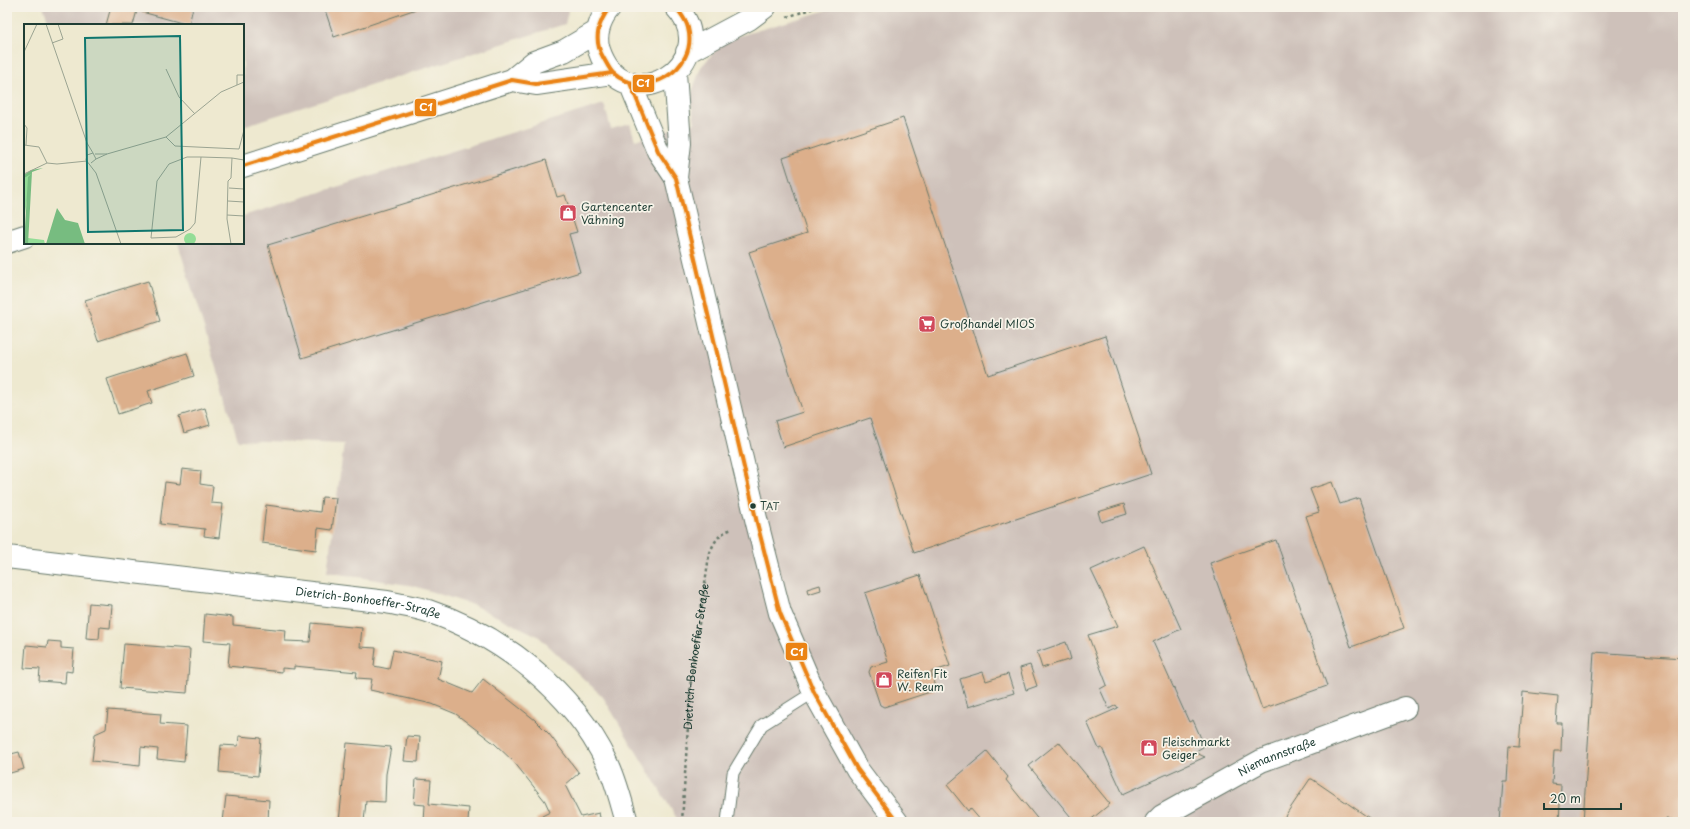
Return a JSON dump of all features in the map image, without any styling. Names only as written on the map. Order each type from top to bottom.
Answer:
[{"type":"street","points":[[610,7],[601,20],[598,31],[598,47],[603,61],[621,78],[658,151],[676,178]]},
{"type":"street","points":[[512,80],[536,84],[621,78],[646,85],[661,81],[675,73],[687,52],[689,38],[687,24],[676,7]]},
{"type":"street","points":[[687,52],[749,19],[765,7]]},
{"type":"street","points":[[244,166],[512,80],[534,62],[564,51],[598,31]]},
{"type":"street","points":[[675,73],[680,143],[676,178],[757,523],[780,613],[814,692],[857,769],[896,822]]},
{"type":"street","points":[[7,242],[24,236]]},
{"type":"street","name":"Dietrich-Bonhoeffer-Straße","points":[[7,557],[387,602],[428,611],[464,626],[522,659],[577,712],[608,762],[627,822]]},
{"type":"street","name":"Niemannstraße","points":[[1156,822],[1162,816],[1261,761],[1405,708]]},
{"type":"lane","points":[[727,822],[733,773],[762,725],[814,692]]},
{"type":"path","name":"Dietrich-Bonhoeffer-Straße","points":[[682,822],[691,678],[709,556],[712,546],[718,536],[728,530],[757,523]]},
{"type":"shaded area","points":[[43,7],[569,7],[565,24],[244,126],[244,24],[50,24]]},
{"type":"shaded area","points":[[837,7],[1683,7],[1683,822],[679,822],[603,697],[538,636],[473,605],[414,586],[327,572],[344,444],[238,440],[178,244],[244,244],[244,216],[604,104],[611,129],[630,124],[635,140],[695,123],[690,98],[701,67],[722,43],[739,36]]},
{"type":"building","points":[[111,7],[138,7],[133,24],[106,24]]},
{"type":"building","points":[[143,7],[193,7],[189,24],[142,12]]},
{"type":"building","points":[[324,7],[422,7],[334,37]]},
{"type":"building","points":[[903,118],[988,375],[1105,336],[1151,474],[914,553],[870,418],[783,447],[775,421],[803,412],[749,252],[807,233],[783,158]]},
{"type":"building","points":[[546,160],[557,197],[565,195],[577,232],[569,234],[580,272],[302,358],[268,245]]},
{"type":"building","points":[[148,281],[160,321],[98,341],[85,300]]},
{"type":"building","points":[[187,353],[194,376],[148,391],[152,403],[118,414],[107,379]]},
{"type":"building","points":[[205,408],[210,425],[184,433],[179,416]]},
{"type":"building","points":[[182,469],[201,471],[200,484],[213,486],[211,503],[223,504],[219,538],[204,536],[205,529],[160,524],[165,482],[180,484]]},
{"type":"building","points":[[1332,482],[1340,504],[1359,498],[1404,628],[1351,647],[1306,516],[1319,512],[1310,489]]},
{"type":"building","points":[[322,497],[336,498],[332,530],[318,528],[316,550],[262,543],[266,505],[320,512]]},
{"type":"building","points":[[1124,504],[1127,514],[1101,522],[1098,512]]},
{"type":"building","points":[[1276,540],[1327,686],[1262,709],[1210,563]]},
{"type":"building","points":[[1144,546],[1181,629],[1153,642],[1189,722],[1193,720],[1204,745],[1194,752],[1205,757],[1123,794],[1102,748],[1099,749],[1087,722],[1118,708],[1116,705],[1109,709],[1100,689],[1107,685],[1088,635],[1118,626],[1091,570]]},
{"type":"building","points":[[920,575],[950,666],[931,672],[936,687],[933,691],[884,707],[880,705],[869,672],[871,667],[888,662],[865,593]]},
{"type":"building","points":[[820,585],[821,590],[808,594],[807,589]]},
{"type":"building","points":[[89,603],[112,605],[110,628],[100,627],[99,639],[86,638]]},
{"type":"building","points":[[205,614],[233,617],[233,625],[286,630],[285,641],[310,642],[312,623],[362,628],[360,647],[376,648],[374,666],[389,669],[393,650],[442,661],[438,679],[472,693],[483,679],[535,720],[549,734],[579,773],[565,785],[581,817],[599,813],[601,822],[538,822],[536,819],[550,812],[545,801],[514,762],[495,744],[456,714],[432,704],[370,690],[372,679],[356,678],[357,672],[294,666],[294,669],[282,668],[282,672],[228,666],[230,643],[203,641]]},
{"type":"building","points":[[48,641],[61,642],[61,648],[74,649],[72,672],[66,671],[65,683],[39,681],[40,669],[24,668],[26,645],[47,647]]},
{"type":"building","points":[[1066,642],[1071,659],[1042,668],[1037,652]]},
{"type":"building","points":[[124,644],[190,649],[187,693],[120,688]]},
{"type":"building","points":[[1594,652],[1683,658],[1683,820],[1666,819],[1666,822],[1583,822]]},
{"type":"building","points":[[1030,665],[1037,686],[1026,690],[1020,668]]},
{"type":"building","points":[[983,672],[986,681],[1008,674],[1014,693],[968,707],[960,679]]},
{"type":"building","points":[[1523,692],[1558,696],[1556,723],[1562,723],[1561,751],[1554,751],[1552,784],[1561,785],[1559,822],[1500,822],[1503,781],[1507,781],[1509,746],[1519,747]]},
{"type":"building","points":[[108,710],[161,714],[160,724],[187,726],[184,762],[157,759],[158,749],[141,747],[140,766],[92,761],[95,734],[106,729]]},
{"type":"building","points":[[239,736],[261,738],[258,776],[219,772],[221,745],[238,746]]},
{"type":"building","points":[[407,736],[420,737],[418,762],[404,761]]},
{"type":"building","points":[[1059,742],[1110,804],[1088,822],[1075,822],[1029,766]]},
{"type":"building","points":[[347,743],[391,747],[386,774],[385,802],[366,801],[364,822],[339,822]]},
{"type":"building","points":[[987,751],[1008,777],[1006,780],[1040,822],[982,822],[970,808],[968,811],[947,785]]},
{"type":"building","points":[[19,752],[24,769],[7,774],[7,755]]},
{"type":"building","points":[[416,779],[431,780],[429,804],[469,808],[468,822],[424,822],[425,805],[414,804]]},
{"type":"building","points":[[1310,779],[1312,779],[1375,822],[1281,822]]},
{"type":"building","points":[[226,796],[269,800],[268,822],[223,822]]},
{"type":"transit line","name":"C1","points":[[610,7],[602,19],[598,31],[598,44],[600,51],[613,73],[626,81],[639,84],[653,82],[666,77],[677,68],[685,57],[689,43],[688,28],[685,20],[676,7]]},
{"type":"transit line","name":"C1","points":[[244,166],[512,80],[536,84],[612,73]]},
{"type":"transit line","name":"C1","points":[[630,83],[658,151],[676,178],[757,523],[780,613],[814,692],[857,769],[897,822]]},
{"type":"place","name":"Gartencenter Vähning","points":[[568,213]]},
{"type":"place","name":"Großhandel MIOS","points":[[927,324]]},
{"type":"place","name":"TAT","points":[[753,506]]},
{"type":"place","name":"Reifen Fit W. Reum","points":[[884,680]]},
{"type":"place","name":"Fleischmarkt Geiger","points":[[1149,748]]}]
